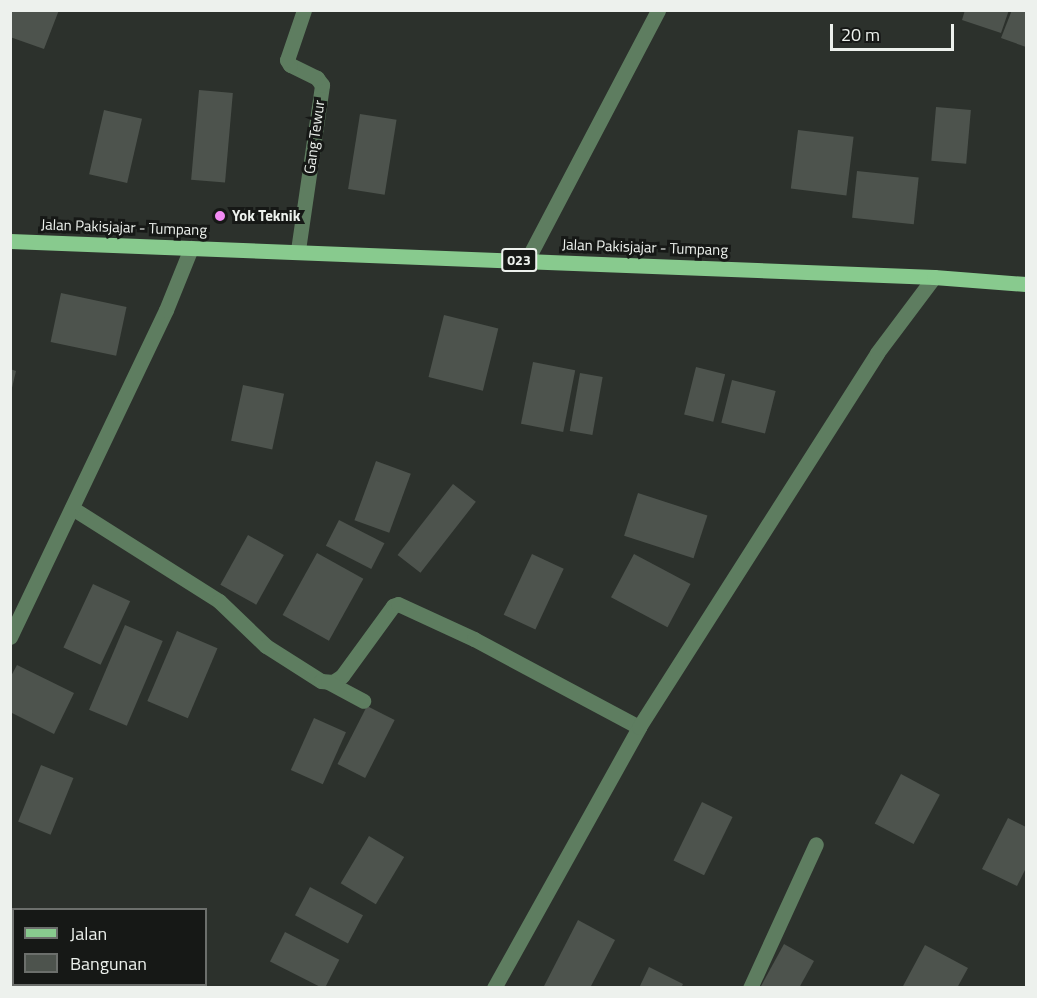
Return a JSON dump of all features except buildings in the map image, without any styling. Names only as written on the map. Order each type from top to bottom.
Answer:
[{"type":"main road","name":"Jalan Pakisjajar - Tumpang","points":[[10,241],[298,250],[934,277],[1026,284]]},
{"type":"street","name":"Gang Tewur","points":[[298,250],[322,85],[317,78],[290,65],[287,60],[304,10]]},
{"type":"street","points":[[527,260],[658,10]]},
{"type":"street","points":[[10,637],[166,310],[191,248]]},
{"type":"street","points":[[494,987],[639,727],[877,353],[934,277]]},
{"type":"street","points":[[72,508],[219,601],[266,646],[321,681],[328,682],[363,701]]},
{"type":"street","points":[[328,682],[342,676],[393,606],[398,604],[474,639],[639,727]]},
{"type":"street","points":[[750,987],[816,844]]},
{"type":"place","name":"Yok Teknik","points":[[220,216]]}]
